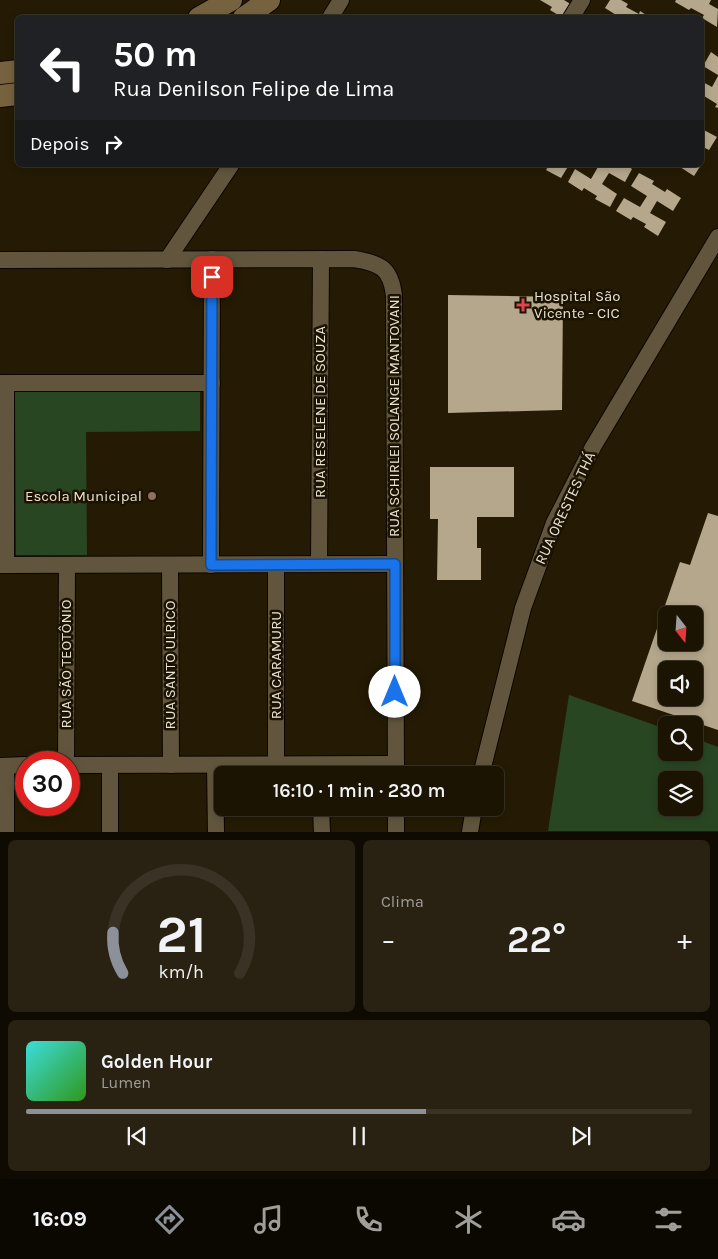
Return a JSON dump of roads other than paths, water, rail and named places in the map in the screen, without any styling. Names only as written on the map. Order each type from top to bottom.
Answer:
[{"type":"main road","points":[[204,15],[231,0]]},
{"type":"main road","points":[[248,15],[269,0]]},
{"type":"main road","points":[[0,73],[15,71]]},
{"type":"main road","points":[[0,96],[15,94]]},
{"type":"street","points":[[332,15],[341,0]]},
{"type":"street","points":[[573,15],[582,0]]},
{"type":"street","points":[[167,260],[230,167]]},
{"type":"street","name":"RUA ORESTES THÁ","points":[[483,766],[522,608],[554,524],[593,447],[718,237]]},
{"type":"street","points":[[211,565],[212,259]]},
{"type":"street","points":[[0,260],[321,259]]},
{"type":"street","name":"RUA SCHIRLEI SOLANGE MANTOVANI","points":[[321,259],[366,261],[385,270],[390,278],[394,296],[396,766]]},
{"type":"street","name":"RUA RESELENE DE SOUZA","points":[[319,564],[321,259]]},
{"type":"street","points":[[212,383],[3,383],[3,565],[395,564]]},
{"type":"street","name":"RUA SÃO TEOTÔNIO","points":[[66,751],[67,565]]},
{"type":"street","name":"RUA SANTO ULRICO","points":[[170,565],[171,765]]},
{"type":"street","name":"RUA CARAMURU","points":[[276,565],[276,765]]},
{"type":"street","points":[[80,765],[285,766]]},
{"type":"street","points":[[110,765],[110,832]]},
{"type":"street","points":[[215,765],[216,832]]},
{"type":"street","points":[[3,766],[6,832]]},
{"type":"street","points":[[321,816],[322,832]]},
{"type":"street","points":[[396,816],[396,832]]},
{"type":"street","points":[[470,832],[473,816]]},
{"type":"place","name":"Hospital São Vicente - CIC","points":[[523,305]]},
{"type":"place","name":"Escola Municipal","points":[[152,496]]}]
